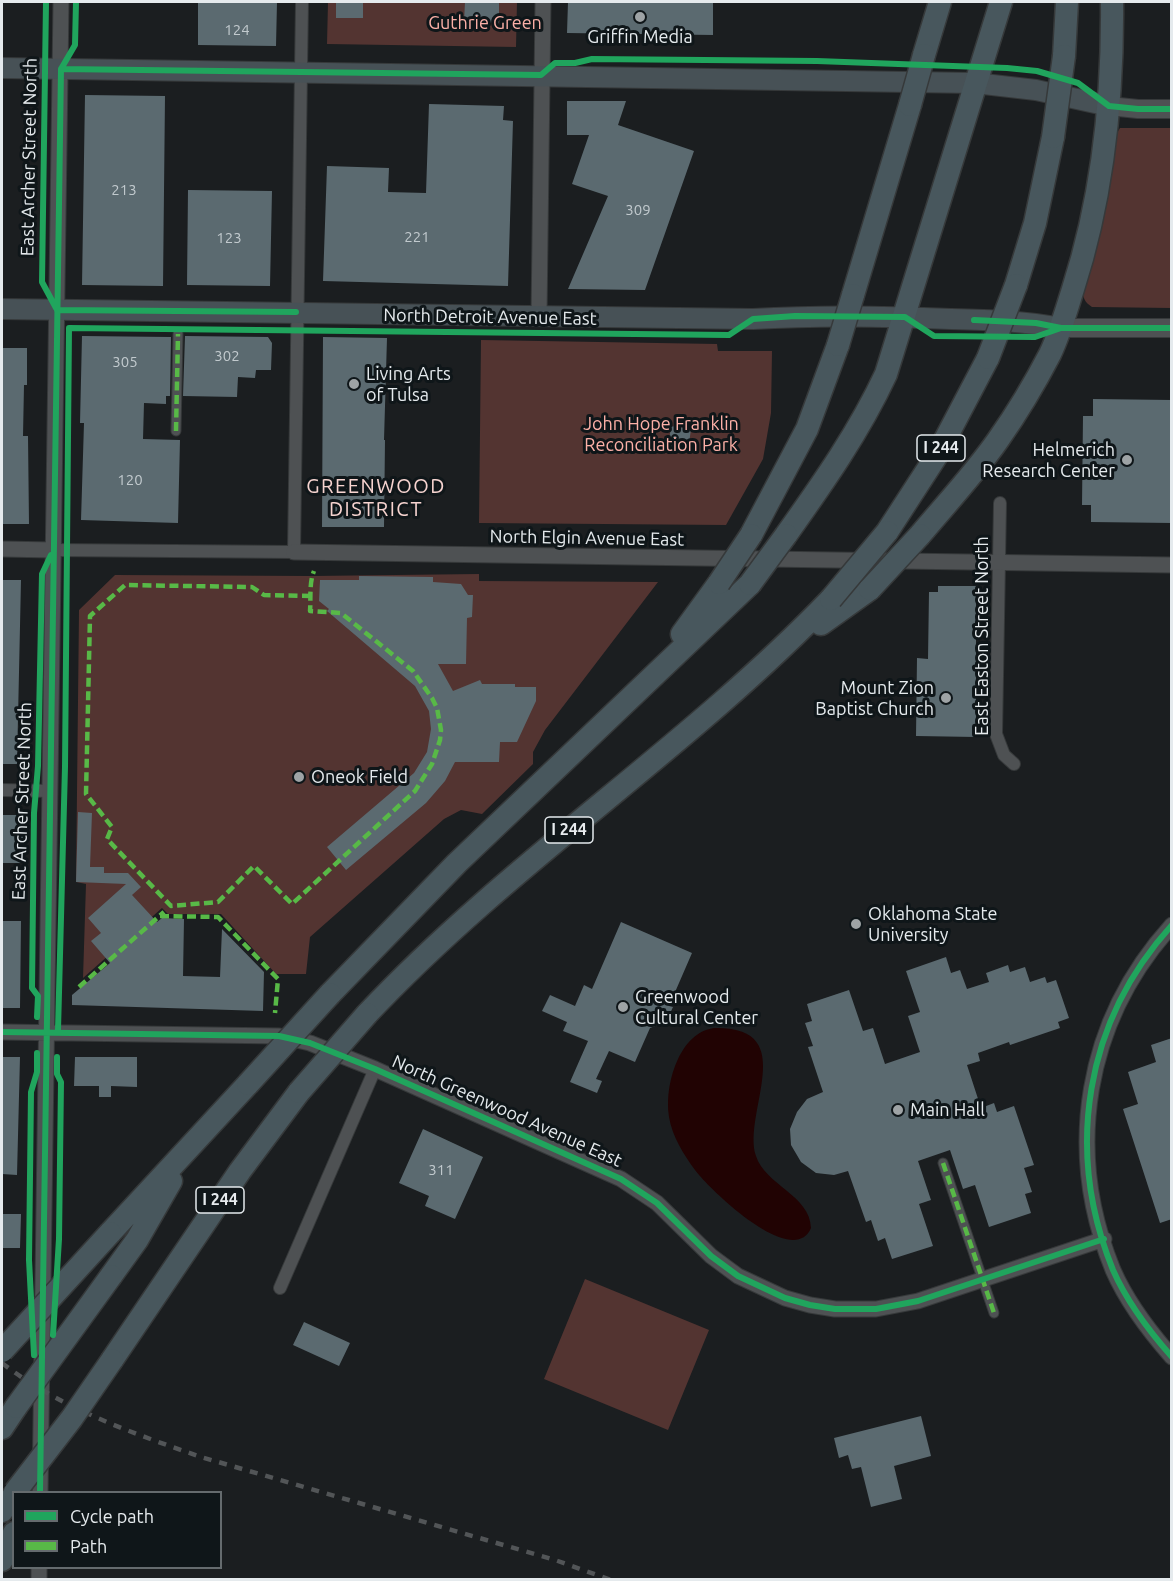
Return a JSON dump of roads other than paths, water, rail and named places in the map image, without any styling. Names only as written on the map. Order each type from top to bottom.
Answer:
[{"type":"highway","points":[[565,760],[672,646],[719,583],[751,535],[807,429],[838,345],[940,2]]},
{"type":"highway","points":[[2,1352],[330,994],[456,863],[750,584],[832,471],[869,409],[886,374],[1001,2]]},
{"type":"highway","name":"I 244","points":[[16,1491],[72,1418],[240,1171],[299,1092],[367,1014],[426,953],[490,896],[778,654],[831,600],[887,532],[937,455],[988,358],[1016,285],[1035,224],[1053,137],[1064,56],[1067,2]]},
{"type":"highway","points":[[778,654],[870,589],[920,535],[998,440],[1037,376],[1061,328],[1091,226],[1109,106],[1112,2]]},
{"type":"highway","points":[[2,1428],[137,1240],[191,1146]]},
{"type":"highway","points":[[35,1491],[72,1418]]},
{"type":"highway","name":"I 244","points":[[2,1511],[12,1497]]},
{"type":"highway","points":[[2,1560],[12,1538]]},
{"type":"main road","points":[[2,68],[975,83],[1036,90],[1109,106],[1172,109]]},
{"type":"main road","name":"North Detroit Avenue East","points":[[2,309],[753,319],[795,316],[905,316],[1036,323],[1061,328],[1172,328]]},
{"type":"street","name":"East Archer Street North","points":[[40,1491],[61,2]]},
{"type":"street","points":[[294,552],[302,2]]},
{"type":"street","points":[[539,316],[543,2]]},
{"type":"street","points":[[176,432],[178,334]]},
{"type":"street","name":"East Easton Street North","points":[[1000,503],[996,734],[1004,755],[1014,765]]},
{"type":"street","name":"North Elgin Avenue East","points":[[2,549],[1172,565]]},
{"type":"street","points":[[2,790],[50,791]]},
{"type":"street","points":[[1172,925],[1150,948],[1131,978],[1100,1045],[1092,1078],[1087,1128],[1088,1159],[1096,1216],[1113,1270],[1130,1302],[1172,1357]]},
{"type":"street","name":"North Greenwood Avenue East","points":[[2,1032],[279,1036],[310,1043],[375,1069],[621,1179],[665,1210],[711,1256],[728,1269],[748,1282],[785,1298],[810,1305],[835,1309],[876,1309],[918,1301],[1104,1239]]},
{"type":"street","points":[[280,1288],[375,1069]]},
{"type":"street","points":[[943,1163],[994,1314]]},
{"type":"railway","points":[[2,1363],[24,1379],[72,1406],[123,1429],[175,1448],[555,1560],[611,1580]]},
{"type":"place","name":"Griffin Media","points":[[640,17]]},
{"type":"place","name":"Living Arts of Tulsa","points":[[354,384]]},
{"type":"place","name":"Helmerich Research Center","points":[[1127,460]]},
{"type":"place","name":"Mount Zion Baptist Church","points":[[946,698]]},
{"type":"place","name":"Oneok Field","points":[[299,777]]},
{"type":"place","name":"Oklahoma State University","points":[[856,924]]},
{"type":"place","name":"Greenwood Cultural Center","points":[[623,1007]]},
{"type":"place","name":"Main Hall","points":[[898,1110]]},
{"type":"district","name":"GREENWOOD DISTRICT","points":[[376,498]]},
{"type":"park label","name":"Guthrie Green","points":[[485,23]]},
{"type":"park label","name":"John Hope Franklin Reconciliation Park","points":[[661,434]]}]
